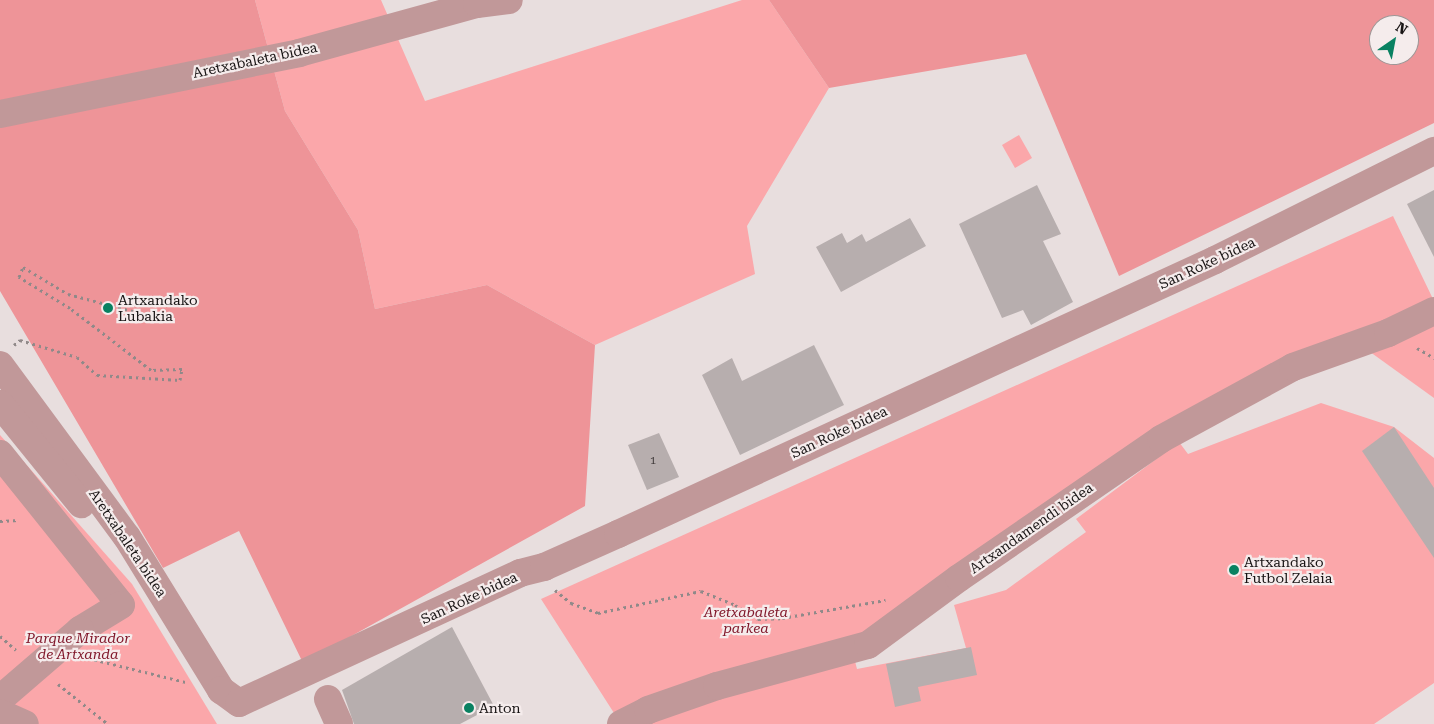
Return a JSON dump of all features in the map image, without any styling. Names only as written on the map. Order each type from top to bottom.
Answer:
[{"type":"street","name":"Aretxabaleta bidea","points":[[0,114],[299,53],[477,4],[509,0]]},
{"type":"street","name":"San Roke bidea","points":[[233,706],[520,574],[544,567],[1215,260],[1434,151]]},
{"type":"street","name":"Artxandamendi bidea","points":[[621,724],[648,710],[717,686],[868,645],[1161,439],[1293,367],[1388,333],[1434,311]]},
{"type":"street","name":"Aretxabaleta bidea","points":[[0,365],[128,537],[233,706]]},
{"type":"street","points":[[0,404],[136,571],[158,585]]},
{"type":"street","points":[[0,454],[121,605],[80,630],[47,661],[0,700]]},
{"type":"street","points":[[328,699],[339,724]]},
{"type":"street","points":[[0,713],[25,724]]},
{"type":"path","points":[[20,340],[77,357],[97,375],[180,380],[182,369],[151,370],[70,308],[19,277],[23,267],[68,294],[140,313]]},
{"type":"path","points":[[544,567],[550,584],[560,595],[584,610],[598,613],[702,591],[735,604],[758,619],[782,618],[874,600],[919,608]]},
{"type":"path","points":[[47,661],[82,656],[233,706]]},
{"type":"path","points":[[47,661],[108,724]]},
{"type":"green space","points":[[255,0],[381,0],[425,101],[742,0],[769,0],[829,88],[747,226],[755,274],[595,345],[487,285],[375,309],[358,230],[285,111]]},
{"type":"green space","points":[[1019,135],[1032,158],[1015,168],[1002,145]]},
{"type":"green space","name":"Aretxabaleta parkea","points":[[1393,216],[1433,299],[1284,362],[850,642],[857,669],[966,648],[954,605],[1006,590],[1086,532],[1076,519],[1179,442],[1188,454],[1321,403],[1394,427],[1434,458],[1434,683],[1374,724],[621,724],[541,599]]},
{"type":"green space","points":[[1434,315],[1434,398],[1366,349]]},
{"type":"green space","name":"Parque Mirador de Artxanda","points":[[0,435],[132,584],[217,724],[0,724]]},
{"type":"shaded area","points":[[0,0],[255,0],[285,111],[358,230],[375,309],[487,285],[595,345],[585,506],[303,663],[239,531],[163,568],[0,291]]},
{"type":"shaded area","points":[[769,0],[1434,0],[1434,123],[1119,276],[1026,54],[829,88]]},
{"type":"building","points":[[1037,185],[1061,234],[1043,241],[1073,302],[1031,325],[1023,310],[1002,318],[959,224]]},
{"type":"building","points":[[1434,190],[1434,257],[1407,204]]},
{"type":"building","points":[[910,218],[926,246],[841,292],[816,247],[842,233],[847,243],[862,234],[866,242]]},
{"type":"building","points":[[814,345],[844,405],[740,455],[702,375],[732,358],[742,381]]},
{"type":"building","points":[[1394,427],[1434,488],[1434,558],[1362,451]]},
{"type":"building","points":[[659,433],[679,477],[647,490],[628,445]]},
{"type":"building","points":[[452,627],[494,706],[460,724],[354,724],[342,690]]},
{"type":"building","points":[[971,647],[977,675],[918,687],[921,701],[895,707],[886,664]]},
{"type":"place","name":"Artxandako Lubakia","points":[[108,308]]},
{"type":"place","name":"Artxandako Futbol Zelaia","points":[[1234,570]]},
{"type":"place","name":"Anton","points":[[469,708]]}]
